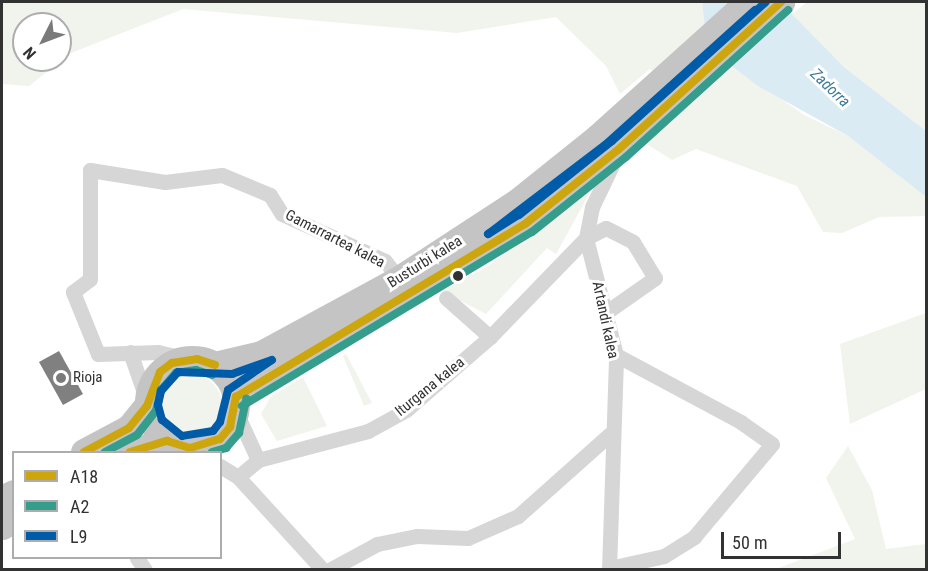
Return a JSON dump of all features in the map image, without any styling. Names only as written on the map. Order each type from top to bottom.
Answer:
[{"type":"highway","name":"Busturbi kalea","points":[[236,405],[286,363],[525,224],[619,149],[640,115],[748,2]]},
{"type":"highway","name":"Busturbi kalea","points":[[215,365],[261,354],[517,202],[640,115],[781,2]]},
{"type":"highway","points":[[88,451],[129,428],[147,404],[160,372],[188,359],[215,365],[232,384],[236,405],[219,439],[145,451]]},
{"type":"highway","points":[[147,404],[153,426],[175,447]]},
{"type":"street","name":"Artandi kalea","points":[[609,569],[610,434],[616,355],[586,238],[592,207],[619,149]]},
{"type":"street","name":"Gamarrartea kalea","points":[[188,359],[130,352],[98,354],[74,292],[90,279],[93,228],[90,170],[165,182],[222,175],[270,195],[282,214],[385,261],[395,274]]},
{"type":"street","points":[[586,238],[606,228],[619,231],[633,242],[655,278],[605,313]]},
{"type":"street","name":"Iturgana kalea","points":[[238,477],[258,460],[368,431],[405,410],[490,337],[586,238]]},
{"type":"street","points":[[446,298],[490,337]]},
{"type":"street","points":[[130,352],[147,404]]},
{"type":"street","points":[[609,569],[664,556],[694,537],[772,444],[741,422],[616,355]]},
{"type":"street","points":[[236,405],[258,460]]},
{"type":"street","points":[[329,570],[377,544],[417,536],[468,538],[518,516],[610,434]]},
{"type":"street","points":[[222,467],[238,477],[323,570]]},
{"type":"shaded area","points":[[2,2],[702,2],[707,47],[804,115],[848,136],[926,197],[926,216],[879,217],[842,233],[823,232],[797,186],[696,149],[672,160],[645,143],[694,101],[650,69],[620,94],[606,66],[556,17],[457,33],[183,9],[72,53],[72,12],[12,12],[12,72],[47,72],[29,86],[2,84]]},
{"type":"shaded area","points":[[807,2],[926,2],[926,131],[844,67],[791,15]]},
{"type":"shaded area","points":[[592,189],[556,254],[547,248],[486,314],[442,291],[488,266]]},
{"type":"shaded area","points":[[926,313],[926,389],[850,424],[840,344]]},
{"type":"shaded area","points":[[346,354],[372,403],[364,406],[343,356]]},
{"type":"shaded area","points":[[192,375],[209,380],[217,388],[222,405],[217,422],[209,430],[192,435],[175,430],[167,422],[162,405],[167,388],[175,380]]},
{"type":"shaded area","points":[[303,377],[327,426],[277,441],[261,414],[271,396]]},
{"type":"shaded area","points":[[848,446],[872,490],[886,549],[926,544],[926,569],[776,569],[855,539],[826,478]]},
{"type":"water","name":"Zadorra","points":[[702,2],[780,2],[844,67],[926,131],[926,197],[848,136],[758,86],[707,47]]},
{"type":"building","name":"Rioja","points":[[59,351],[83,394],[63,405],[39,362]]},
{"type":"transit line","name":"L9","points":[[755,10],[605,145],[488,234],[519,215],[612,141],[766,2]]},
{"type":"transit line","name":"A18","points":[[236,397],[525,224],[619,149],[781,2]]},
{"type":"transit line","name":"A2","points":[[242,406],[532,232],[626,157],[788,10]]},
{"type":"transit line","name":"A18","points":[[86,451],[129,428],[147,406],[160,372],[172,363],[197,359],[215,365]]},
{"type":"transit line","name":"L9","points":[[272,360],[228,390],[220,422],[213,431],[182,436],[162,420],[158,405],[161,391],[178,372],[232,374],[272,360]]},
{"type":"transit line","name":"A2","points":[[107,451],[137,435],[156,411],[161,390],[176,373],[196,370],[212,375]]},
{"type":"transit line","name":"A18","points":[[133,451],[167,441],[190,448],[220,439],[230,427],[236,397]]},
{"type":"transit line","name":"A2","points":[[216,451],[226,448],[239,433],[246,399]]},
{"type":"place","name":"Rioja","points":[[61,378]]}]
